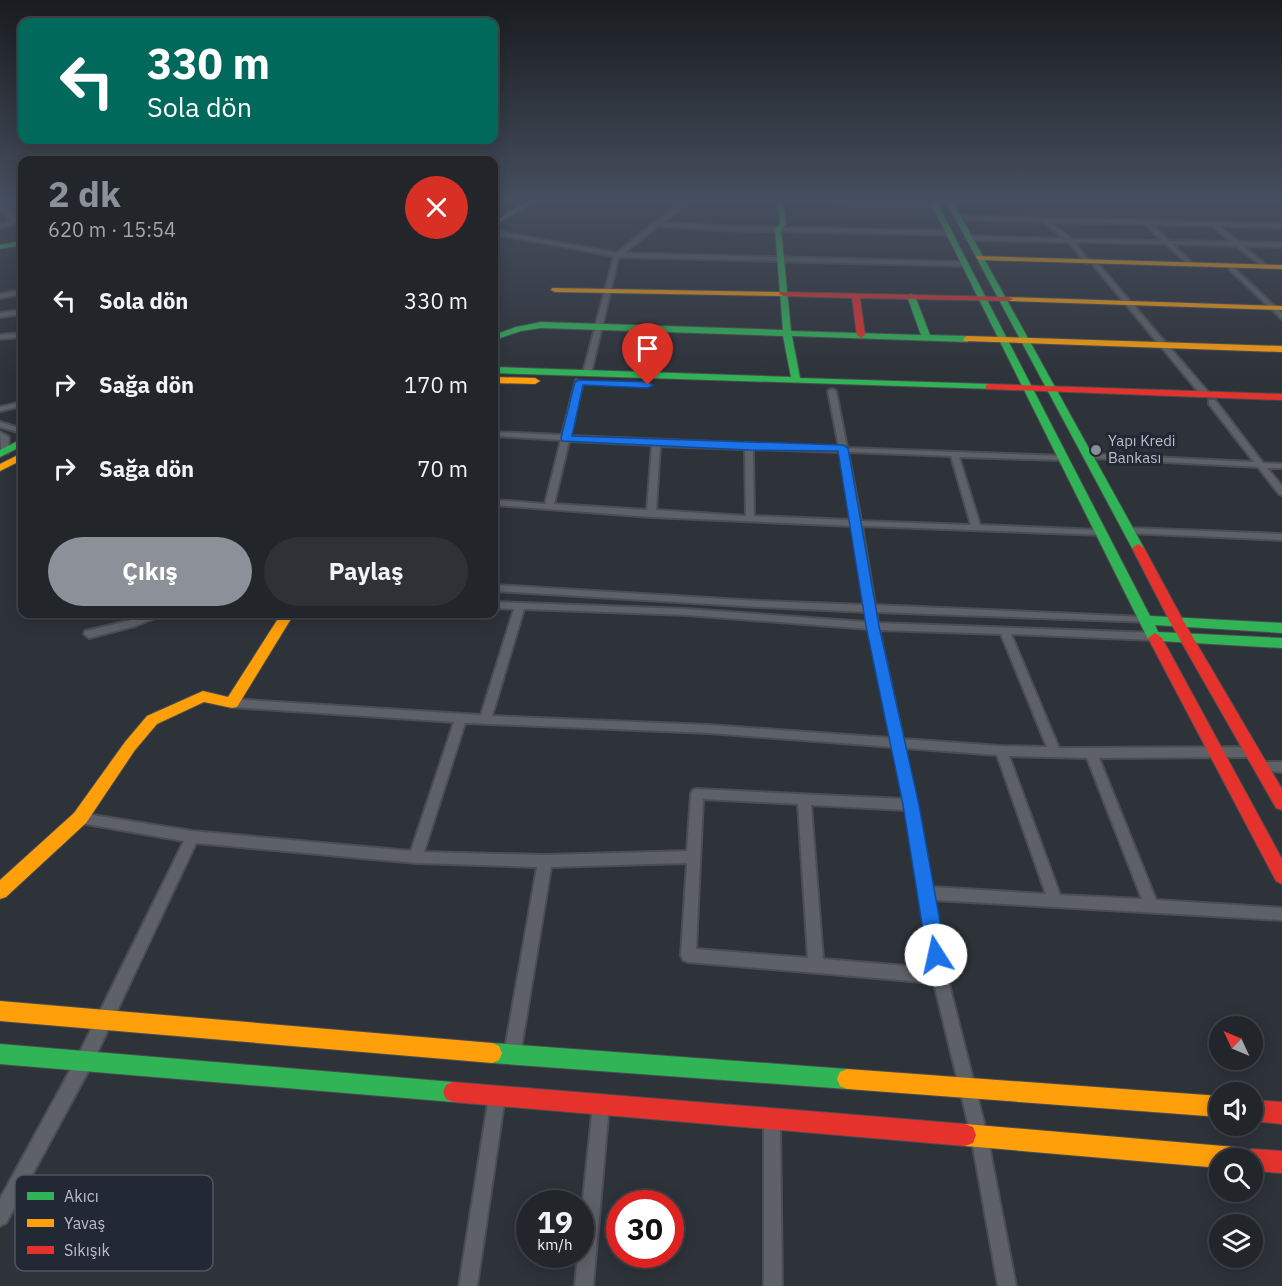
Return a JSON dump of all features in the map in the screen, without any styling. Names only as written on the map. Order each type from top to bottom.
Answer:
[{"type":"street","points":[[549,506],[606,290],[617,259]]},
{"type":"street","points":[[782,259],[787,333],[796,381]]},
{"type":"street","points":[[813,259],[965,264]]},
{"type":"street","points":[[963,259],[1153,636],[1282,876]]},
{"type":"street","points":[[1087,259],[1208,398],[1282,492]]},
{"type":"street","points":[[1186,259],[1191,264]]},
{"type":"street","points":[[1255,259],[1264,266]]},
{"type":"street","points":[[1282,269],[981,260],[1131,531],[1177,622],[1282,803]]},
{"type":"street","points":[[1091,263],[1264,266],[1282,269]]},
{"type":"street","points":[[1232,269],[1279,311]]},
{"type":"street","points":[[555,290],[982,298],[1279,311]]},
{"type":"street","points":[[0,296],[18,293]]},
{"type":"street","points":[[856,295],[861,335]]},
{"type":"street","points":[[911,296],[927,339]]},
{"type":"street","points":[[0,316],[18,313]]},
{"type":"street","points":[[498,337],[532,326],[598,326],[927,339],[1282,349]]},
{"type":"street","points":[[0,337],[18,335]]},
{"type":"street","points":[[498,370],[583,378],[832,391],[1031,392]]},
{"type":"street","points":[[498,380],[583,378],[796,381],[1208,398],[1282,396]]},
{"type":"street","points":[[832,391],[857,523],[873,626],[911,805],[940,976],[979,1135],[1007,1286]]},
{"type":"street","points":[[1208,398],[1282,405]]},
{"type":"street","points":[[0,408],[18,405]]},
{"type":"street","points":[[0,424],[18,430]]},
{"type":"street","points":[[0,434],[6,437],[3,453]]},
{"type":"street","points":[[498,434],[749,447],[843,448],[1063,458]]},
{"type":"street","points":[[651,514],[656,443]]},
{"type":"street","points":[[3,453],[18,444]]},
{"type":"street","points":[[749,447],[750,519]]},
{"type":"street","points":[[954,453],[976,526]]},
{"type":"street","points":[[1090,456],[1282,466]]},
{"type":"street","points":[[0,468],[18,458]]},
{"type":"street","points":[[498,503],[750,519],[976,526],[1100,533]]},
{"type":"street","points":[[1131,531],[1282,537]]},
{"type":"street","points":[[498,588],[1282,628]]},
{"type":"street","points":[[498,605],[687,612],[873,626],[1186,636],[1282,643]]},
{"type":"street","points":[[485,720],[520,606]]},
{"type":"street","points":[[89,634],[146,618]]},
{"type":"street","points":[[232,703],[285,618]]},
{"type":"street","points":[[1004,630],[1055,752]]},
{"type":"street","points":[[0,891],[80,818],[130,746],[152,720],[203,696],[232,703],[485,720],[709,729],[1001,751],[1253,752]]},
{"type":"street","points":[[416,857],[461,718]]},
{"type":"street","points":[[1001,751],[1055,901]]},
{"type":"street","points":[[1091,753],[1151,906]]},
{"type":"street","points":[[1261,767],[1282,767]]},
{"type":"street","points":[[911,805],[698,794],[688,955],[940,976]]},
{"type":"street","points":[[804,800],[816,966]]},
{"type":"street","points":[[80,818],[192,837],[416,857],[545,861],[694,857]]},
{"type":"street","points":[[23,1175],[84,1062],[192,837]]},
{"type":"street","points":[[512,1055],[545,861]]},
{"type":"street","points":[[926,893],[1282,914]]},
{"type":"street","points":[[0,1011],[512,1055],[1209,1106]]},
{"type":"street","points":[[0,1054],[1209,1156]]},
{"type":"street","points":[[468,1286],[497,1096]]},
{"type":"street","points":[[584,1286],[601,1105]]},
{"type":"street","points":[[1263,1111],[1282,1113]]},
{"type":"street","points":[[772,1118],[773,1286]]},
{"type":"street","points":[[1263,1161],[1282,1162]]},
{"type":"street","points":[[0,1217],[15,1189]]},
{"type":"traffic: fast","points":[[781,259],[787,333],[796,381]]},
{"type":"traffic: fast","points":[[962,259],[1155,638]]},
{"type":"traffic: fast","points":[[981,259],[1138,548]]},
{"type":"traffic: fast","points":[[911,296],[927,339]]},
{"type":"traffic: fast","points":[[498,337],[519,329],[541,325],[967,339]]},
{"type":"traffic: fast","points":[[498,370],[989,387]]},
{"type":"traffic: fast","points":[[0,454],[18,444]]},
{"type":"traffic: fast","points":[[1145,620],[1282,628]]},
{"type":"traffic: fast","points":[[1153,636],[1282,643]]},
{"type":"traffic: fast","points":[[492,1053],[847,1079]]},
{"type":"traffic: fast","points":[[0,1054],[453,1092]]},
{"type":"traffic: slow","points":[[1014,259],[1282,267]]},
{"type":"traffic: slow","points":[[555,290],[783,294]]},
{"type":"traffic: slow","points":[[1009,299],[1282,308]]},
{"type":"traffic: slow","points":[[967,339],[1282,349]]},
{"type":"traffic: slow","points":[[498,380],[535,381]]},
{"type":"traffic: slow","points":[[0,468],[18,458]]},
{"type":"traffic: slow","points":[[0,891],[80,818],[130,746],[152,720],[203,696],[232,703],[285,618]]},
{"type":"traffic: slow","points":[[0,1011],[492,1053]]},
{"type":"traffic: slow","points":[[847,1079],[1209,1106]]},
{"type":"traffic: slow","points":[[965,1135],[1209,1156]]},
{"type":"traffic: jam","points":[[783,294],[1009,299]]},
{"type":"traffic: jam","points":[[856,295],[861,335]]},
{"type":"traffic: jam","points":[[989,387],[1282,397]]},
{"type":"traffic: jam","points":[[1138,548],[1177,622],[1282,803]]},
{"type":"traffic: jam","points":[[1155,638],[1282,876]]},
{"type":"traffic: jam","points":[[453,1092],[965,1135]]},
{"type":"traffic: jam","points":[[1263,1111],[1282,1113]]},
{"type":"traffic: jam","points":[[1263,1161],[1282,1162]]},
{"type":"place","name":"Yapı Kredi Bankası","points":[[1096,450]]},
{"type":"route","points":[[648,385],[579,382],[566,438],[749,447],[843,448],[873,626],[911,805],[936,955]]}]
